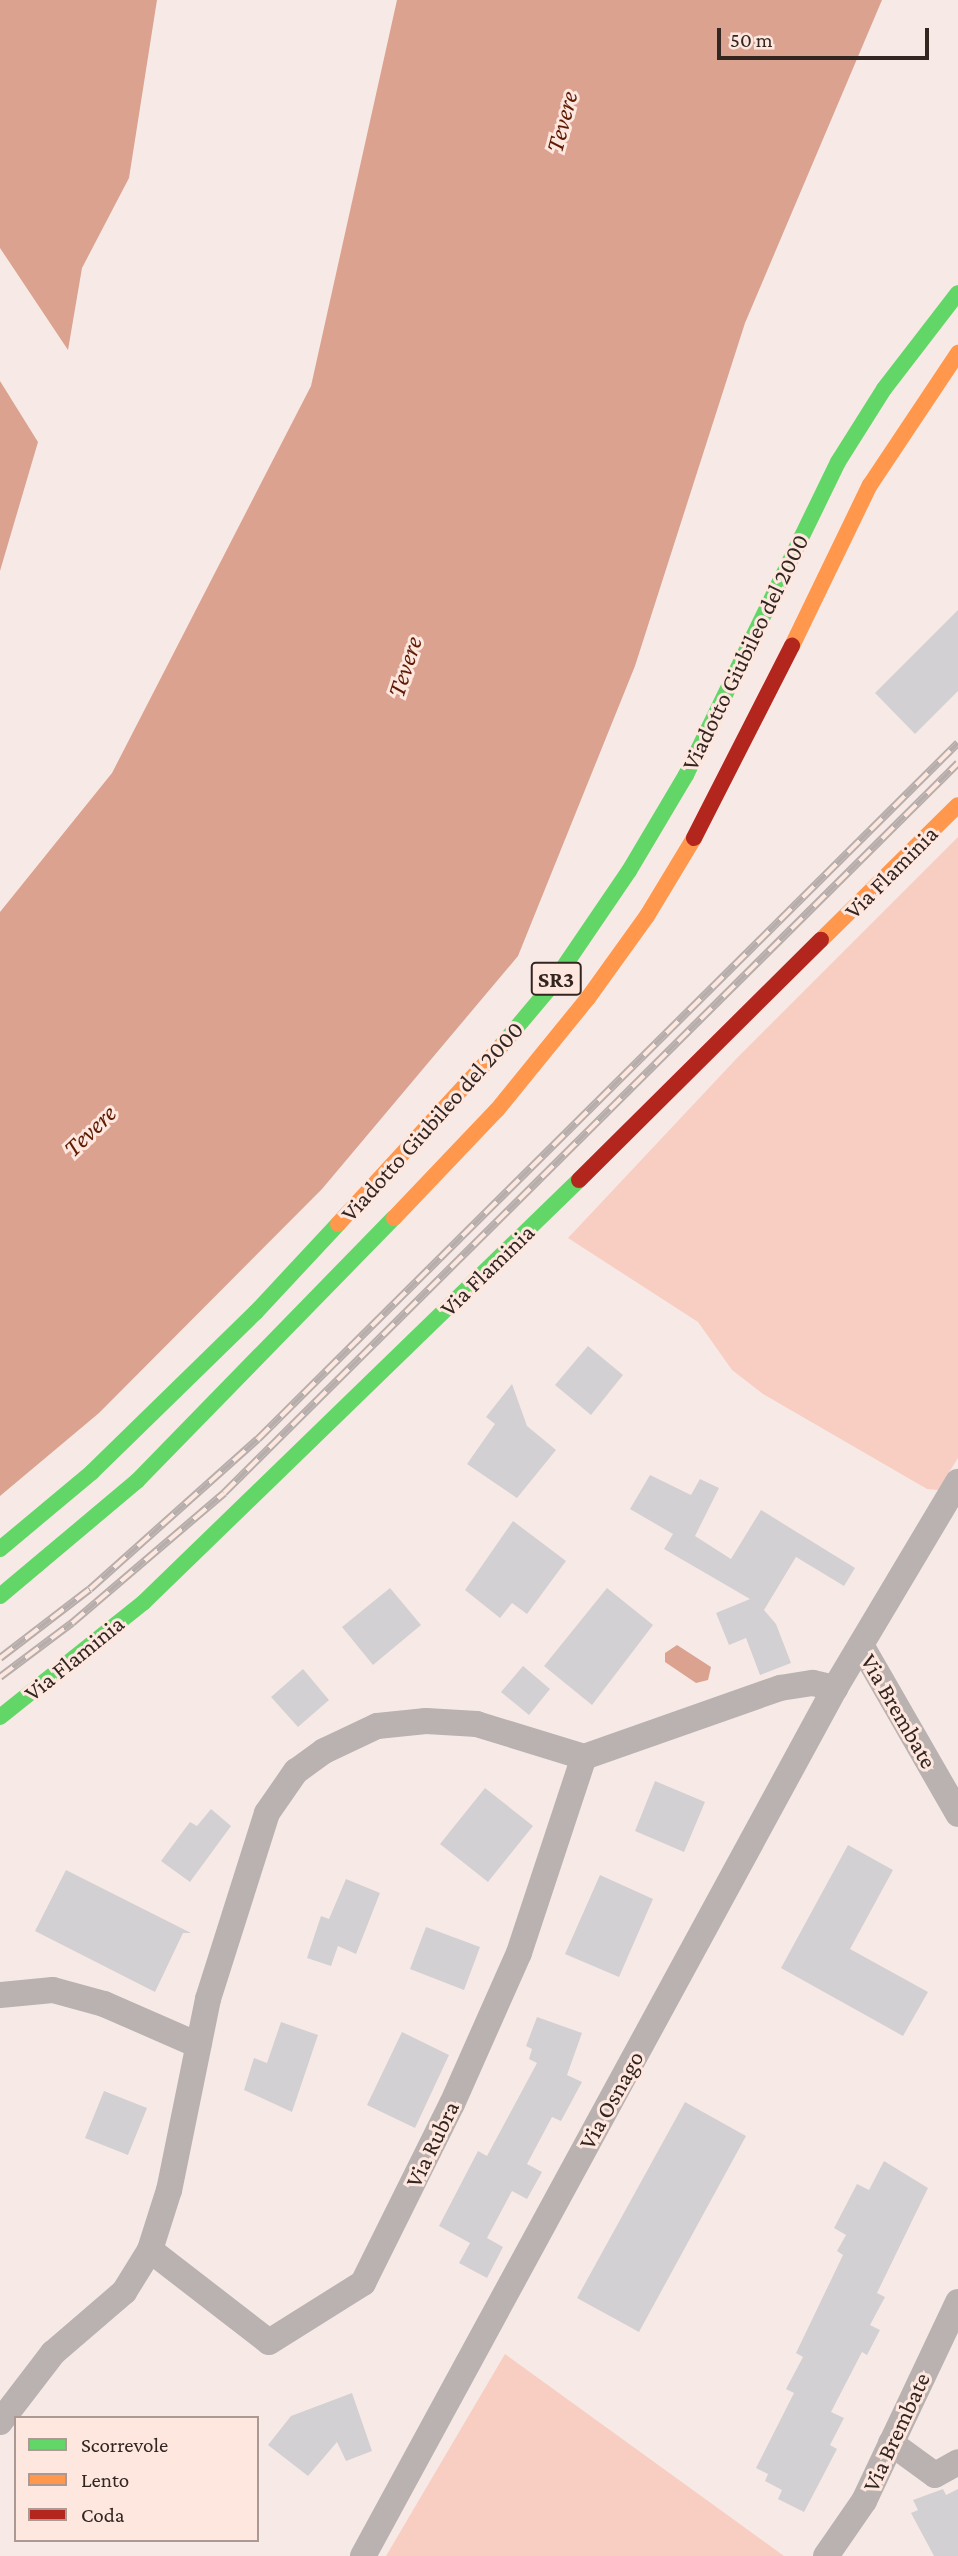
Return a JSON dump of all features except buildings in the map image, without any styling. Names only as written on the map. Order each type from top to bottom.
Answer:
[{"type":"main road","name":"Viadotto Giubileo del 2000","points":[[0,1549],[92,1472],[256,1312],[465,1088],[548,990],[629,871],[686,775],[838,462],[884,389],[958,293]]},
{"type":"main road","name":"Viadotto Giubileo del 2000","points":[[0,1596],[137,1481],[222,1398],[497,1110],[588,998],[647,916],[718,799],[870,485],[958,353]]},
{"type":"main road","name":"Via Flaminia","points":[[0,1717],[144,1602],[505,1254],[958,805]]},
{"type":"street","name":"Via Osnago","points":[[363,2556],[835,1688],[958,1482]]},
{"type":"street","name":"Via Brembate","points":[[861,1644],[958,1814]]},
{"type":"street","points":[[0,2422],[53,2353],[124,2291],[150,2250],[169,2190],[198,2045],[267,1813],[285,1784],[309,1761],[367,1730],[426,1721],[477,1724],[584,1757],[780,1688],[813,1683],[835,1688]]},
{"type":"street","name":"Via Rubra","points":[[150,2250],[269,2342],[363,2283],[452,2104],[519,1953],[584,1757]]},
{"type":"street","points":[[0,1995],[53,1990],[104,2004],[198,2045]]},
{"type":"street","name":"Via Brembate","points":[[826,2556],[864,2501],[958,2302]]},
{"type":"street","points":[[891,2443],[935,2475],[958,2462]]},
{"type":"shaded area","points":[[958,837],[958,1458],[938,1490],[927,1489],[763,1394],[732,1370],[698,1322],[568,1238],[737,1058]]},
{"type":"shaded area","points":[[505,2354],[784,2556],[386,2556]]},
{"type":"water","points":[[0,0],[157,0],[129,178],[82,268],[68,350],[0,248]]},
{"type":"water","name":"Tevere","points":[[397,0],[882,0],[745,323],[635,666],[518,956],[322,1189],[99,1413],[0,1496],[0,912],[112,773],[311,386]]},
{"type":"water","points":[[0,381],[38,442],[0,571]]},
{"type":"water","points":[[677,1645],[711,1667],[708,1680],[696,1683],[665,1662],[665,1653]]},
{"type":"railway","points":[[0,1658],[90,1589],[258,1439],[958,743]]},
{"type":"railway","points":[[0,1677],[72,1623],[224,1493],[958,763]]},
{"type":"traffic: fast","points":[[501,1046],[548,990],[629,871],[686,775],[838,462],[884,389],[958,293]]},
{"type":"traffic: fast","points":[[0,1717],[144,1602],[579,1180]]},
{"type":"traffic: fast","points":[[0,1596],[137,1481],[394,1218]]},
{"type":"traffic: fast","points":[[0,1549],[92,1472],[256,1312],[338,1224]]},
{"type":"traffic: slow","points":[[792,646],[870,485],[958,353]]},
{"type":"traffic: slow","points":[[821,940],[958,805]]},
{"type":"traffic: slow","points":[[394,1218],[497,1110],[588,998],[647,916],[694,838]]},
{"type":"traffic: slow","points":[[338,1224],[501,1046]]},
{"type":"traffic: jam","points":[[694,838],[792,646]]},
{"type":"traffic: jam","points":[[579,1180],[821,940]]}]
